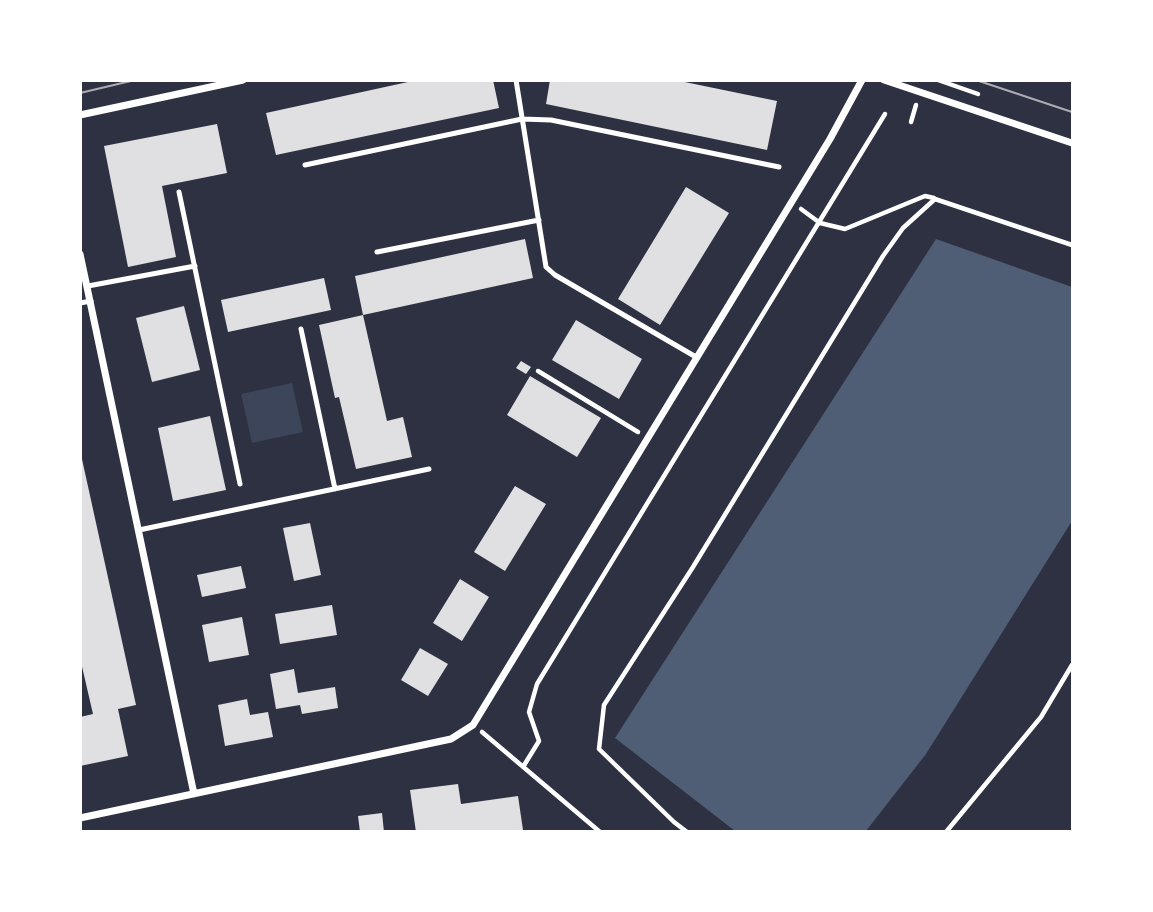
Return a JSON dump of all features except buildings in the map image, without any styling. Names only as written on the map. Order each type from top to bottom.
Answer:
[{"type":"street","points":[[80,115],[243,80]]},
{"type":"street","points":[[80,818],[451,739],[473,725],[830,139],[862,80]]},
{"type":"street","points":[[884,80],[1073,143]]},
{"type":"street","points":[[80,254],[194,794]]},
{"type":"lane","points":[[516,80],[546,267],[555,275],[695,357]]},
{"type":"lane","points":[[305,164],[522,119],[551,120],[779,167]]},
{"type":"lane","points":[[179,192],[240,484]]},
{"type":"lane","points":[[377,252],[539,220]]},
{"type":"lane","points":[[88,286],[195,266]]},
{"type":"lane","points":[[80,303],[91,301]]},
{"type":"lane","points":[[301,329],[335,489]]},
{"type":"lane","points":[[139,530],[429,470]]},
{"type":"path","points":[[938,80],[982,95]]},
{"type":"path","points":[[523,767],[539,741],[529,712],[537,684],[885,114]]},
{"type":"path","points":[[792,202],[820,223],[845,229],[925,196],[1073,245]]},
{"type":"path","points":[[687,831],[674,822],[599,749],[604,705],[693,567],[883,256],[903,228],[935,199]]},
{"type":"path","points":[[538,371],[648,438]]},
{"type":"path","points":[[946,831],[1041,717],[1073,665]]},
{"type":"path","points":[[473,725],[597,830]]},
{"type":"path","points":[[588,831],[597,830]]},
{"type":"shaded area","points":[[936,239],[1072,287],[1072,521],[926,754],[866,831],[735,831],[615,738]]},
{"type":"shaded area","points":[[292,383],[303,432],[252,443],[241,394]]},
{"type":"tram line","points":[[80,93],[135,80]]},
{"type":"tram line","points":[[976,80],[1072,112]]}]
